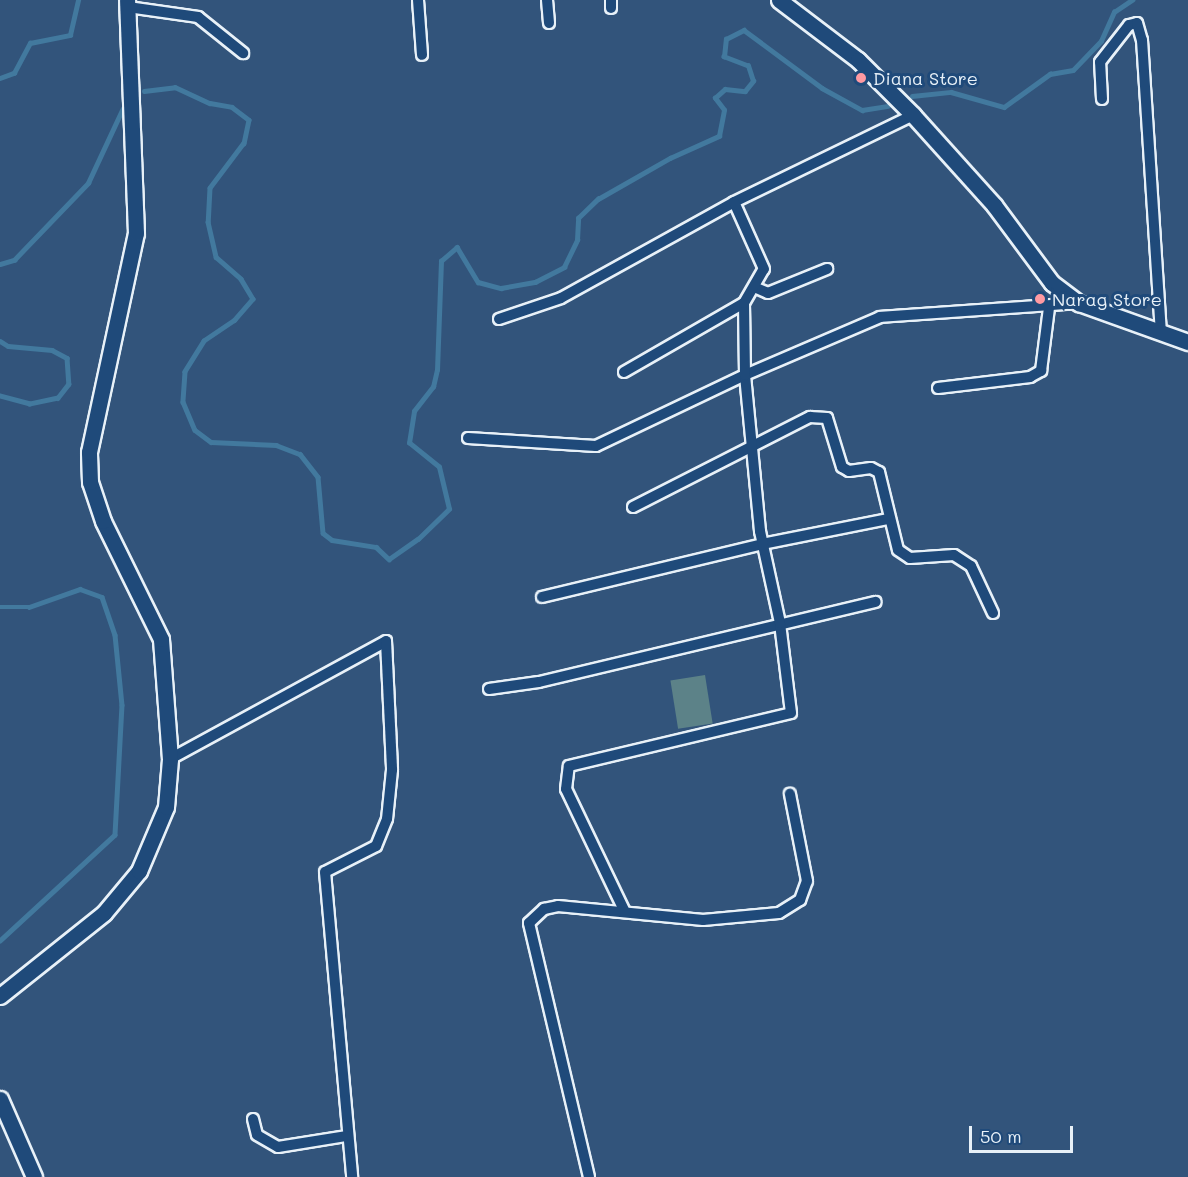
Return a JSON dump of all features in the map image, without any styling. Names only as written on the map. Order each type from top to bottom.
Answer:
[{"type":"street","points":[[418,0],[422,55]]},
{"type":"street","points":[[547,0],[549,22]]},
{"type":"street","points":[[780,0],[858,60],[913,115],[994,205],[1052,283],[1079,303],[1188,342]]},
{"type":"street","points":[[0,996],[104,913],[139,871],[166,807],[170,759],[161,639],[103,521],[90,482],[89,452],[136,233],[127,3],[198,17],[243,53]]},
{"type":"street","points":[[1102,99],[1100,62],[1129,25],[1137,23],[1142,40],[1161,331]]},
{"type":"street","points":[[499,319],[561,298],[734,202],[913,115]]},
{"type":"street","points":[[624,372],[744,303],[764,269],[734,202]]},
{"type":"street","points":[[754,287],[768,293],[827,269]]},
{"type":"street","points":[[624,910],[566,789],[569,766],[791,713],[780,623],[762,544],[745,375],[744,303]]},
{"type":"street","points":[[468,438],[596,446],[745,375],[880,317],[1049,308],[1079,303]]},
{"type":"street","points":[[938,388],[1030,377],[1041,371],[1049,308]]},
{"type":"street","points":[[633,507],[810,417],[827,418],[842,467],[849,471],[871,468],[879,472],[888,519],[898,550],[910,558],[954,555],[971,566],[993,613]]},
{"type":"street","points":[[542,597],[762,544],[888,519]]},
{"type":"street","points":[[489,689],[539,682],[876,602]]},
{"type":"street","points":[[170,759],[386,641],[392,770],[387,819],[376,846],[325,872],[351,1177]]},
{"type":"street","points":[[589,1177],[530,923],[544,909],[558,906],[624,910],[704,920],[779,913],[800,900],[807,882],[790,794]]},
{"type":"street","points":[[0,1099],[34,1177]]},
{"type":"street","points":[[253,1119],[257,1135],[278,1147],[347,1136]]},
{"type":"green space","points":[[705,675],[713,723],[678,729],[670,680]]},
{"type":"waterway","points":[[0,78],[14,73],[30,43],[70,35],[78,0]]},
{"type":"waterway","points":[[912,96],[951,92],[1004,107],[1050,74],[1073,70],[1101,41],[1114,12],[1132,0]]},
{"type":"waterway","points":[[144,91],[175,87],[210,103],[232,107],[249,120],[244,143],[210,188],[208,222],[216,257],[241,279],[253,299],[235,320],[204,341],[185,372],[183,402],[195,430],[211,442],[276,445],[300,454],[318,477],[323,533],[332,540],[376,547],[389,559],[418,539],[449,509],[439,467],[409,443],[414,411],[433,387],[437,370],[441,261],[457,247],[478,282],[501,288],[535,282],[564,267],[577,240],[578,218],[598,199],[670,158],[719,136],[724,110],[715,98],[725,89],[745,91],[753,81],[748,66],[724,57],[726,39],[744,30],[822,88],[862,110],[888,106]]},
{"type":"waterway","points":[[0,264],[14,260],[88,183],[122,110]]},
{"type":"waterway","points":[[0,341],[8,346],[52,350],[67,358],[69,384],[58,398],[30,404],[0,396]]},
{"type":"waterway","points":[[0,607],[29,607],[80,589],[102,597],[115,635],[122,705],[115,835],[0,941]]},
{"type":"place","name":"Diana Store","points":[[861,78]]},
{"type":"place","name":"Narag Store","points":[[1040,299]]}]
